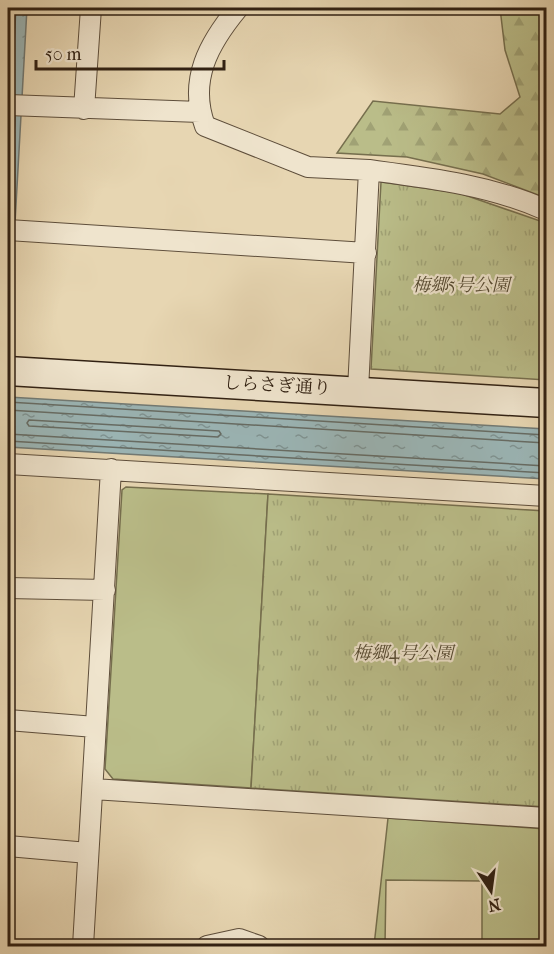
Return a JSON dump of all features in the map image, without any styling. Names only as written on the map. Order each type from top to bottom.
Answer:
[{"type":"street","points":[[84,109],[92,8]]},
{"type":"street","points":[[238,8],[214,38],[199,81],[200,112],[205,126],[308,167],[369,170],[449,181],[520,199],[546,210]]},
{"type":"street","points":[[8,105],[200,112]]},
{"type":"street","points":[[358,390],[369,170]]},
{"type":"street","points":[[8,230],[366,253]]},
{"type":"street","name":"しらさぎ通り","points":[[8,371],[358,390],[546,403]]},
{"type":"street","points":[[8,464],[546,496]]},
{"type":"street","points":[[83,946],[111,469]]},
{"type":"street","points":[[8,588],[105,590]]},
{"type":"street","points":[[8,720],[95,727]]},
{"type":"street","points":[[93,789],[546,818]]},
{"type":"street","points":[[8,846],[88,854]]},
{"type":"street","points":[[211,946],[239,939],[259,946]]},
{"type":"green space","points":[[500,8],[546,8],[546,198],[483,174],[407,157],[337,153],[373,101],[500,114],[520,97],[505,50]]},
{"type":"green space","name":"梅郷5号公園","points":[[381,182],[459,193],[546,223],[546,380],[371,369]]},
{"type":"green space","points":[[126,487],[268,494],[251,788],[113,779],[105,769],[122,490]]},
{"type":"green space","name":"梅郷4号公園","points":[[268,494],[546,511],[546,807],[251,788]]},
{"type":"green space","points":[[388,818],[546,829],[546,946],[482,946],[482,881],[386,880],[385,946],[374,946]]},
{"type":"water","points":[[16,8],[27,8],[8,348],[8,150]]},
{"type":"water","points":[[8,397],[546,429],[546,479],[8,447]]}]
